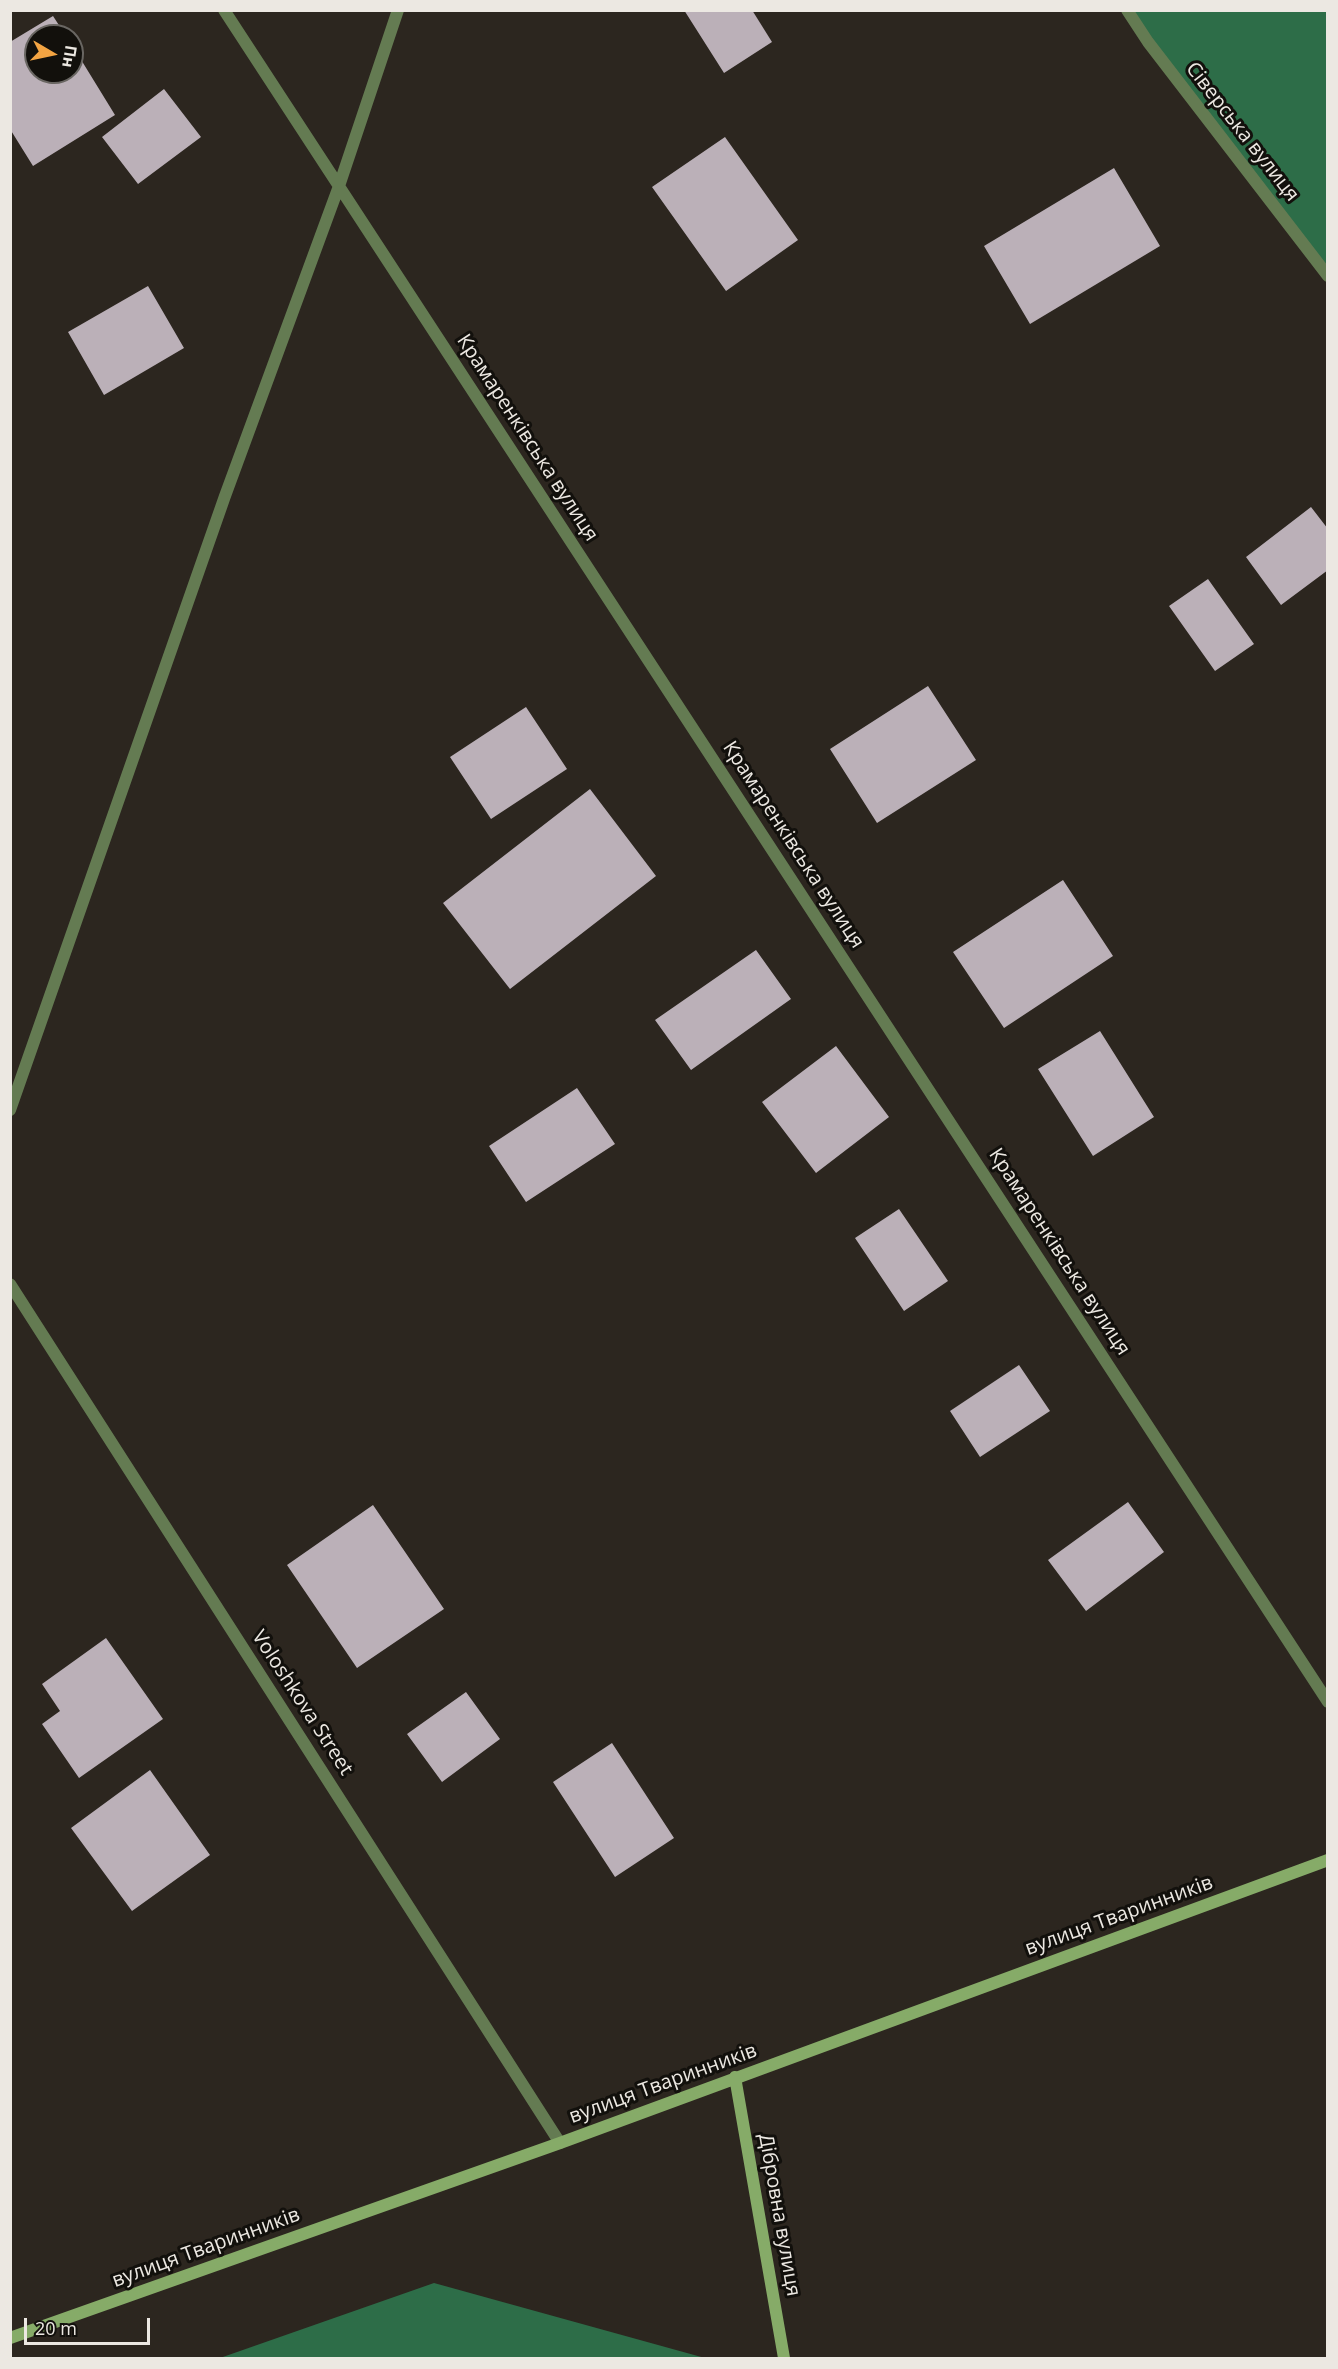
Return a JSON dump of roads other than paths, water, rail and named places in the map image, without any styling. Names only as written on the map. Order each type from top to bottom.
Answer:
[{"type":"main road","name":"вулиця Тваринників","points":[[10,2338],[560,2143],[1328,1860]]},
{"type":"main road","name":"Дібровна вулиця","points":[[735,2078],[784,2358]]},
{"type":"street","name":"Крамаренківська вулиця","points":[[224,10],[1328,1702]]},
{"type":"street","points":[[10,1110],[225,496],[339,186],[398,10]]},
{"type":"street","name":"Сіверська вулиця","points":[[1127,10],[1148,42],[1328,276]]},
{"type":"street","name":"Voloshkova Street","points":[[10,1284],[560,2143]]}]
